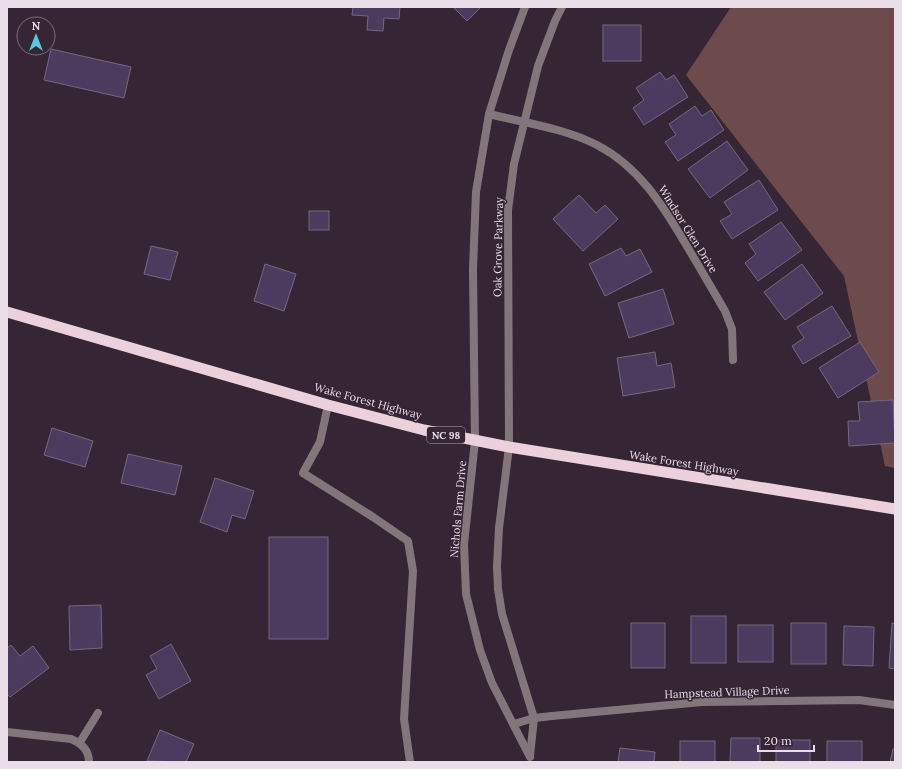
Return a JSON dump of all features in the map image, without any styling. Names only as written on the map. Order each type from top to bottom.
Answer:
[{"type":"highway","name":"Wake Forest Highway","points":[[7,312],[328,405],[476,441],[895,510]]},
{"type":"street","points":[[476,441],[473,269],[474,222],[479,169],[489,114],[509,50],[525,7]]},
{"type":"street","name":"Oak Grove Parkway","points":[[509,447],[508,210],[514,164],[538,66],[555,21],[562,7]]},
{"type":"street","name":"Windsor Glen Drive","points":[[489,114],[568,133],[598,145],[641,177],[660,200],[726,311],[732,329],[733,360]]},
{"type":"street","points":[[328,405],[320,442],[303,473],[408,541],[412,571],[404,719],[410,762]]},
{"type":"street","name":"Nichols Farm Drive","points":[[476,441],[464,544],[466,594],[480,650],[492,683],[514,724],[530,759]]},
{"type":"street","name":"Nichols Farm Drive","points":[[509,447],[499,528],[498,590],[511,647],[534,718],[530,759]]},
{"type":"street","name":"Hampstead Village Drive","points":[[514,724],[534,718],[702,702],[860,700],[895,705]]},
{"type":"street","points":[[80,742],[98,713]]},
{"type":"street","points":[[7,732],[61,737],[80,742],[86,750],[89,762]]},
{"type":"shaded area","points":[[731,7],[895,7],[895,468],[885,466],[844,276],[686,75]]},
{"type":"building","points":[[353,7],[400,7],[399,19],[384,18],[383,31],[367,30],[368,16],[352,15]]},
{"type":"building","points":[[453,7],[481,7],[467,21]]},
{"type":"building","points":[[603,25],[641,25],[641,61],[603,61]]},
{"type":"building","points":[[56,50],[131,67],[124,98],[44,80],[49,56],[56,56]]},
{"type":"building","points":[[660,72],[666,80],[674,75],[688,97],[644,125],[633,108],[644,100],[636,88]]},
{"type":"building","points":[[695,106],[702,116],[711,110],[724,130],[678,161],[665,142],[676,135],[669,124]]},
{"type":"building","points":[[727,141],[748,170],[710,198],[688,169]]},
{"type":"building","points":[[759,180],[778,210],[732,239],[720,221],[732,214],[724,202]]},
{"type":"building","points":[[579,195],[596,213],[605,205],[618,219],[583,251],[553,219]]},
{"type":"building","points":[[309,211],[329,211],[329,230],[309,230]]},
{"type":"building","points":[[781,222],[802,250],[758,281],[745,263],[756,254],[749,244]]},
{"type":"building","points":[[151,246],[178,252],[170,280],[144,274]]},
{"type":"building","points":[[621,248],[626,256],[640,249],[652,272],[605,296],[589,264]]},
{"type":"building","points":[[265,264],[296,274],[284,311],[254,301]]},
{"type":"building","points":[[802,264],[823,293],[785,320],[764,292]]},
{"type":"building","points":[[663,289],[674,324],[629,338],[618,303]]},
{"type":"building","points":[[832,306],[851,336],[803,364],[792,346],[804,338],[797,327]]},
{"type":"building","points":[[860,342],[879,372],[838,398],[819,368]]},
{"type":"building","points":[[655,352],[657,366],[671,363],[675,387],[623,396],[617,358]]},
{"type":"building","points":[[893,400],[895,443],[849,446],[848,421],[860,421],[858,402]]},
{"type":"building","points":[[52,428],[93,441],[85,467],[44,455]]},
{"type":"building","points":[[128,454],[182,466],[175,495],[121,483]]},
{"type":"building","points":[[215,478],[254,491],[245,519],[232,515],[227,532],[200,522]]},
{"type":"building","points":[[269,537],[328,537],[328,639],[269,639]]},
{"type":"building","points":[[101,605],[102,648],[70,650],[69,606]]},
{"type":"building","points":[[691,616],[726,616],[726,663],[691,663]]},
{"type":"building","points":[[631,623],[665,623],[665,668],[631,668]]},
{"type":"building","points":[[791,623],[826,623],[826,664],[791,664]]},
{"type":"building","points":[[892,623],[895,624],[895,669],[889,668]]},
{"type":"building","points":[[738,625],[773,625],[773,662],[738,662]]},
{"type":"building","points":[[844,626],[874,627],[873,666],[843,665]]},
{"type":"building","points":[[171,644],[191,681],[159,699],[146,675],[157,669],[150,656]]},
{"type":"building","points":[[11,645],[20,656],[33,646],[49,668],[10,697],[7,694],[7,648]]},
{"type":"building","points":[[160,730],[194,744],[186,762],[147,761]]},
{"type":"building","points":[[731,738],[760,738],[760,762],[730,762]]},
{"type":"building","points":[[776,740],[810,740],[810,762],[776,762]]},
{"type":"building","points":[[680,741],[715,741],[715,762],[680,762]]},
{"type":"building","points":[[827,741],[862,741],[862,762],[827,762]]},
{"type":"building","points":[[620,748],[655,752],[654,762],[618,762]]},
{"type":"building","points":[[893,749],[895,749],[895,762],[890,762]]}]
